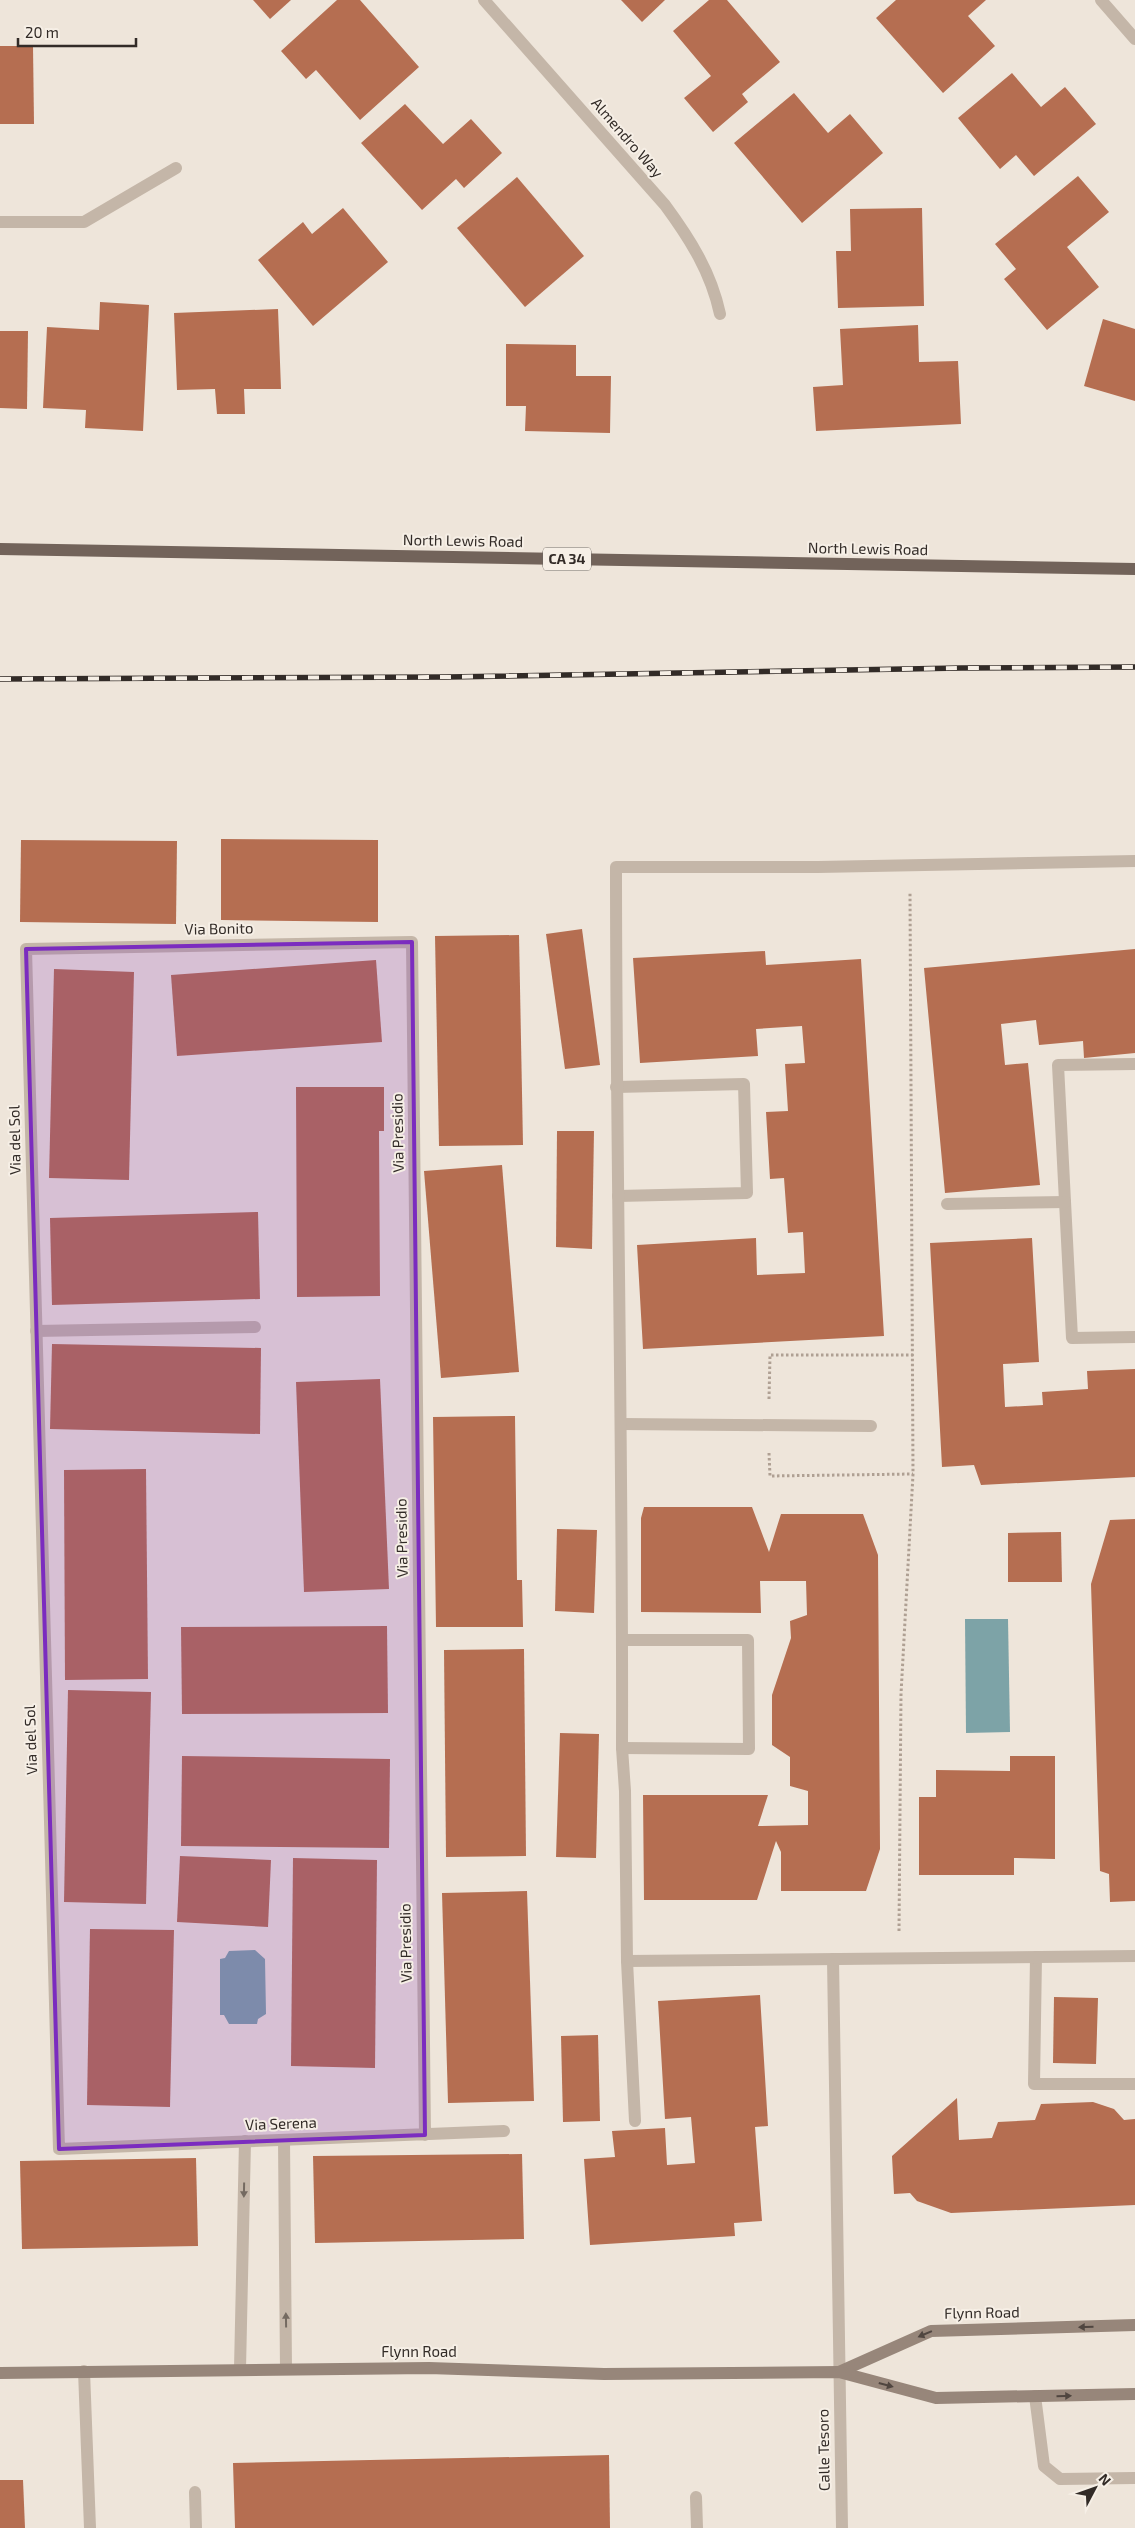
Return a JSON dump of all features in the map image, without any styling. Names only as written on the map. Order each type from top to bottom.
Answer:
[{"type":"main road","name":"North Lewis Road","points":[[0,549],[1135,569]]},
{"type":"main road","name":"Flynn Road","points":[[839,2372],[931,2330],[1135,2325]]},
{"type":"main road","name":"Flynn Road","points":[[0,2374],[84,2371],[429,2368],[604,2374],[839,2372],[936,2398],[1135,2394]]},
{"type":"street","name":"Almendro Way","points":[[484,0],[665,205],[689,238],[703,264],[714,289],[720,314]]},
{"type":"street","points":[[1101,0],[1135,39]]},
{"type":"street","points":[[0,222],[84,222],[176,168]]},
{"type":"street","points":[[635,2121],[627,1961],[626,1790],[622,1748],[622,1424],[616,1087],[616,867],[1135,861]]},
{"type":"street","name":"Via Bonito","points":[[26,949],[412,942]]},
{"type":"street","name":"Via Presidio","points":[[412,942],[424,2135]]},
{"type":"street","name":"Via del Sol","points":[[26,949],[58,2149]]},
{"type":"street","points":[[1135,1064],[1058,1065],[1072,1338],[1135,1337]]},
{"type":"street","points":[[616,1087],[744,1084],[747,1193],[618,1196]]},
{"type":"street","points":[[947,1204],[1065,1202]]},
{"type":"street","points":[[36,1331],[255,1327]]},
{"type":"street","points":[[622,1424],[871,1426]]},
{"type":"street","points":[[622,1640],[748,1640],[749,1748],[622,1748]]},
{"type":"street","points":[[627,1961],[1135,1956]]},
{"type":"street","points":[[1036,1957],[1034,2084],[1135,2084]]},
{"type":"street","name":"Calle Tesoro","points":[[834,1959],[842,2528]]},
{"type":"street","name":"Via Serena","points":[[58,2149],[504,2131]]},
{"type":"street","points":[[284,2140],[286,2369]]},
{"type":"street","points":[[240,2369],[245,2141]]},
{"type":"street","points":[[84,2371],[90,2528]]},
{"type":"street","points":[[1035,2396],[1044,2466],[1060,2479],[1135,2478]]},
{"type":"street","points":[[195,2492],[196,2528]]},
{"type":"street","points":[[696,2497],[697,2528]]},
{"type":"path","points":[[898,1958],[900,1694],[913,1474],[910,864]]},
{"type":"highlighted area","points":[[412,942],[425,2135],[59,2149],[26,949]]},
{"type":"water","points":[[965,1619],[1008,1619],[1010,1732],[966,1733]]},
{"type":"water","points":[[255,1950],[265,1959],[266,2014],[258,2019],[257,2024],[229,2024],[224,2015],[220,2015],[220,1959],[225,1958],[229,1951]]},
{"type":"building","points":[[253,0],[291,0],[270,19]]},
{"type":"building","points":[[337,0],[360,0],[419,67],[360,120],[316,70],[306,79],[281,51]]},
{"type":"building","points":[[621,0],[665,0],[642,22]]},
{"type":"building","points":[[709,0],[727,0],[780,62],[742,94],[748,102],[713,132],[684,98],[711,76],[673,31]]},
{"type":"building","points":[[896,0],[986,0],[968,16],[995,46],[943,93],[876,18]]},
{"type":"building","points":[[0,46],[33,46],[34,124],[0,124]]},
{"type":"building","points":[[1012,73],[1041,107],[1065,87],[1096,124],[1034,176],[1016,155],[1000,169],[958,118]]},
{"type":"building","points":[[794,93],[828,133],[850,114],[883,153],[802,223],[734,143]]},
{"type":"building","points":[[405,104],[443,144],[471,119],[502,153],[464,188],[456,179],[422,210],[361,143]]},
{"type":"building","points":[[1078,176],[1109,212],[1067,247],[1099,287],[1047,330],[1004,279],[1016,269],[995,244]]},
{"type":"building","points":[[517,177],[584,256],[525,307],[457,228]]},
{"type":"building","points":[[343,208],[388,262],[313,326],[258,260],[303,222],[312,234]]},
{"type":"building","points":[[922,208],[924,306],[838,308],[836,251],[851,251],[850,209]]},
{"type":"building","points":[[100,302],[149,305],[143,431],[85,428],[86,410],[43,408],[47,327],[99,330]]},
{"type":"building","points":[[278,309],[281,389],[244,389],[245,414],[217,414],[215,389],[177,390],[174,313]]},
{"type":"building","points":[[1103,319],[1135,329],[1135,401],[1084,386]]},
{"type":"building","points":[[918,325],[919,362],[958,361],[961,424],[816,431],[813,387],[843,385],[840,329]]},
{"type":"building","points":[[0,331],[28,331],[27,409],[0,408]]},
{"type":"building","points":[[506,344],[576,345],[576,376],[611,376],[610,433],[525,431],[526,406],[506,406]]},
{"type":"building","points":[[221,839],[378,840],[378,922],[221,920]]},
{"type":"building","points":[[21,840],[177,841],[176,924],[20,922]]},
{"type":"building","points":[[582,929],[600,1065],[565,1069],[546,934]]},
{"type":"building","points":[[519,935],[523,1145],[439,1146],[435,936]]},
{"type":"building","points":[[1135,949],[1135,1053],[1084,1058],[1083,1041],[1039,1045],[1036,1020],[1001,1024],[1005,1065],[1028,1063],[1040,1185],[945,1193],[924,968]]},
{"type":"building","points":[[765,951],[766,965],[861,959],[884,1336],[643,1349],[637,1245],[756,1238],[757,1275],[805,1273],[803,1232],[788,1233],[784,1178],[770,1179],[766,1112],[788,1111],[785,1064],[805,1063],[802,1026],[756,1029],[758,1056],[640,1063],[633,958]]},
{"type":"building","points":[[376,960],[382,1042],[177,1056],[171,975]]},
{"type":"building","points":[[54,969],[134,972],[129,1180],[49,1178]]},
{"type":"building","points":[[296,1087],[384,1087],[384,1131],[379,1131],[380,1296],[297,1297]]},
{"type":"building","points":[[557,1131],[594,1131],[592,1249],[556,1247]]},
{"type":"building","points":[[502,1165],[519,1372],[441,1378],[424,1171]]},
{"type":"building","points":[[258,1212],[260,1299],[52,1305],[50,1218]]},
{"type":"building","points":[[1032,1238],[1039,1362],[1003,1364],[1005,1407],[1043,1405],[1042,1392],[1088,1389],[1087,1371],[1135,1369],[1135,1477],[981,1485],[974,1465],[942,1467],[930,1243]]},
{"type":"building","points":[[52,1344],[261,1348],[260,1434],[50,1429]]},
{"type":"building","points":[[380,1379],[389,1589],[304,1592],[296,1382]]},
{"type":"building","points":[[515,1416],[517,1580],[522,1580],[523,1627],[436,1627],[433,1417]]},
{"type":"building","points":[[146,1469],[148,1679],[65,1680],[64,1470]]},
{"type":"building","points":[[644,1507],[752,1507],[769,1552],[781,1514],[863,1514],[878,1555],[880,1849],[866,1891],[781,1891],[781,1852],[776,1841],[757,1900],[644,1900],[643,1795],[768,1795],[758,1826],[808,1825],[808,1791],[790,1786],[790,1757],[772,1745],[772,1695],[791,1638],[790,1621],[807,1615],[806,1581],[760,1581],[761,1613],[641,1612],[641,1518]]},
{"type":"building","points":[[1135,1519],[1135,1901],[1110,1902],[1109,1874],[1100,1871],[1091,1584],[1110,1520]]},
{"type":"building","points":[[557,1529],[597,1530],[594,1613],[555,1611]]},
{"type":"building","points":[[1061,1532],[1062,1582],[1008,1582],[1008,1533]]},
{"type":"building","points":[[387,1626],[388,1713],[182,1714],[181,1627]]},
{"type":"building","points":[[524,1649],[526,1856],[446,1857],[444,1650]]},
{"type":"building","points":[[68,1690],[151,1692],[146,1904],[64,1902]]},
{"type":"building","points":[[560,1733],[599,1734],[596,1858],[556,1857]]},
{"type":"building","points":[[182,1756],[390,1759],[389,1848],[181,1846]]},
{"type":"building","points":[[1010,1756],[1055,1756],[1055,1859],[1014,1858],[1014,1875],[919,1875],[919,1797],[936,1797],[936,1770],[1010,1771]]},
{"type":"building","points":[[180,1856],[271,1860],[268,1927],[177,1922]]},
{"type":"building","points":[[293,1858],[377,1860],[375,2068],[291,2066]]},
{"type":"building","points":[[527,1891],[534,2101],[448,2103],[442,1893]]},
{"type":"building","points":[[90,1929],[174,1930],[170,2107],[87,2105]]},
{"type":"building","points":[[760,1995],[768,2126],[755,2127],[762,2221],[734,2223],[735,2236],[590,2245],[584,2159],[615,2157],[612,2131],[665,2128],[667,2165],[695,2163],[691,2117],[665,2119],[658,2001]]},
{"type":"building","points":[[1054,1997],[1098,1998],[1096,2064],[1053,2063]]},
{"type":"building","points":[[598,2035],[600,2121],[563,2122],[561,2036]]},
{"type":"building","points":[[957,2098],[959,2140],[992,2138],[998,2122],[1035,2120],[1041,2104],[1093,2102],[1114,2109],[1124,2120],[1135,2119],[1135,2205],[951,2213],[917,2201],[910,2193],[894,2194],[892,2156]]},
{"type":"building","points":[[522,2154],[524,2239],[315,2243],[313,2156]]},
{"type":"building","points":[[196,2158],[198,2246],[22,2249],[20,2161]]},
{"type":"building","points":[[609,2455],[610,2528],[235,2528],[233,2463]]},
{"type":"building","points":[[0,2480],[23,2480],[25,2528],[0,2528]]},
{"type":"railway","points":[[0,679],[447,677],[961,668],[1135,667]]}]
